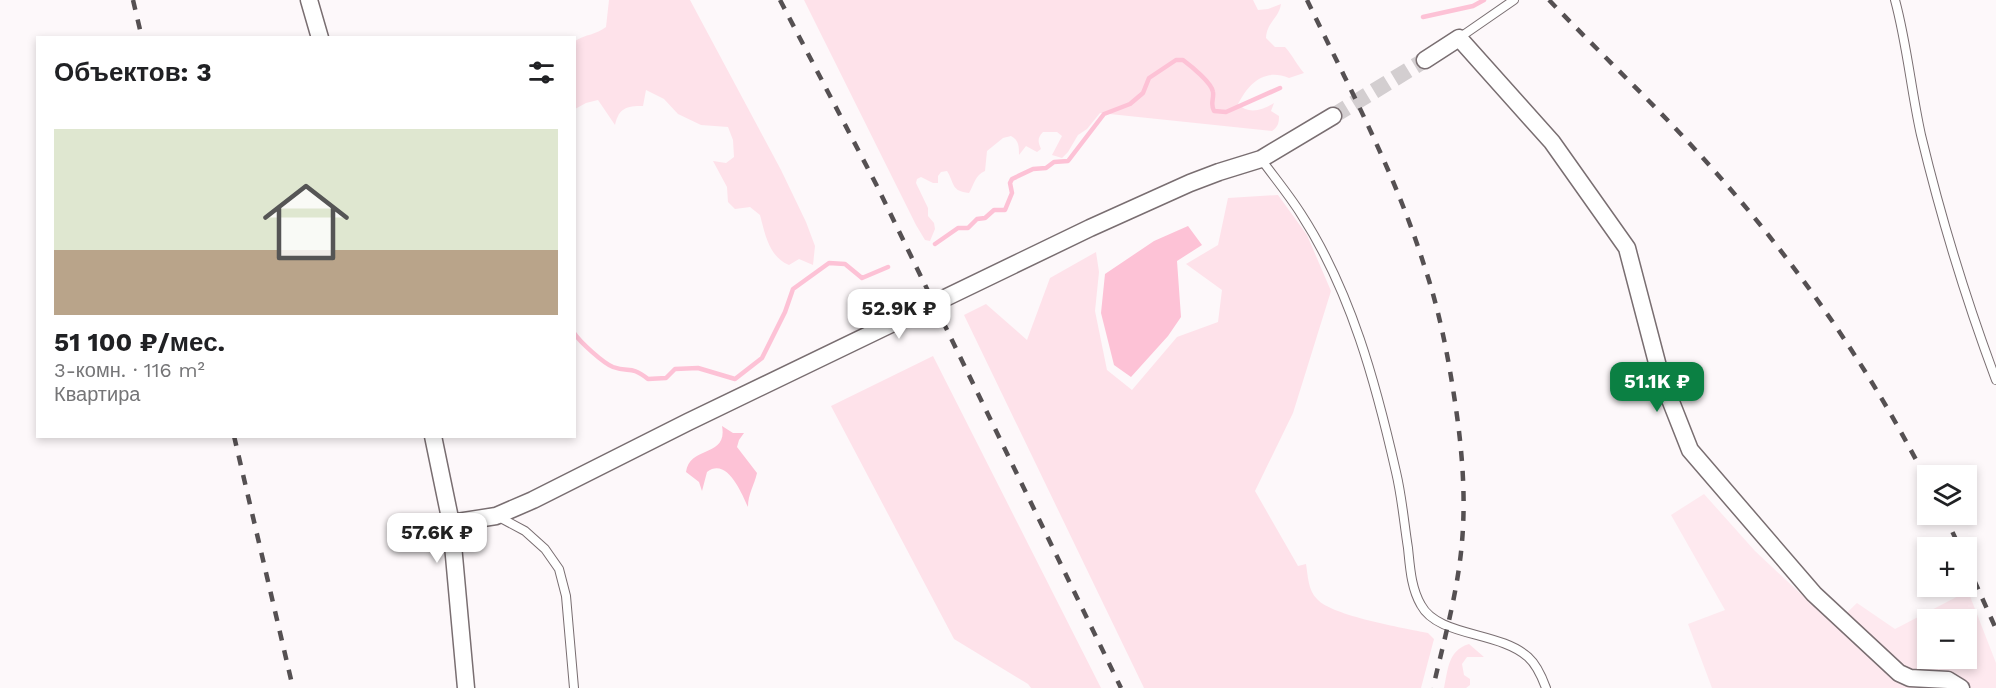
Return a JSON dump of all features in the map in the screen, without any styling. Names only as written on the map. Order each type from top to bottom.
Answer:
[{"type":"street","points":[[309,0],[319,36]]},
{"type":"street","points":[[1425,60],[1459,38],[1552,142],[1627,248],[1660,374],[1690,450],[1815,594],[1899,673],[1910,678],[1948,680],[1961,688]]},
{"type":"street","points":[[451,523],[496,516],[533,500],[688,422],[1090,228],[1200,179],[1261,159],[1333,116]]},
{"type":"street","points":[[433,438],[451,523],[466,688]]},
{"type":"lane","points":[[1459,38],[1514,0]]},
{"type":"lane","points":[[1895,0],[1916,112],[1936,193],[1968,299],[1996,380]]},
{"type":"lane","points":[[1261,159],[1300,212],[1318,242],[1347,305],[1362,346],[1388,434],[1398,479],[1412,577],[1419,602],[1424,611],[1439,623],[1498,640],[1519,650],[1536,666],[1546,688]]},
{"type":"lane","points":[[496,516],[525,531],[545,549],[559,569],[566,596],[574,688]]},
{"type":"shaded area","points":[[609,0],[690,0],[781,170],[806,222],[815,246],[813,265],[799,259],[789,265],[782,261],[772,251],[760,215],[750,207],[735,209],[728,202],[727,187],[713,161],[726,163],[734,157],[733,140],[728,127],[701,125],[678,114],[664,99],[646,90],[643,106],[624,109],[615,125],[598,100],[576,108],[576,40],[606,27]]},
{"type":"shaded area","points":[[804,0],[1253,0],[1258,10],[1281,4],[1268,28],[1266,38],[1275,47],[1285,47],[1304,73],[1289,78],[1272,75],[1258,79],[1238,104],[1247,109],[1256,110],[1274,103],[1271,111],[1279,118],[1277,126],[1272,131],[1100,113],[1087,129],[1078,135],[1062,158],[1052,155],[1062,136],[1057,132],[1043,132],[1039,140],[1041,149],[1037,152],[1026,146],[1019,155],[1016,140],[1011,136],[1003,138],[987,151],[985,171],[977,178],[969,193],[956,189],[947,171],[941,172],[938,176],[938,183],[921,177],[917,179],[916,183],[928,208],[928,216],[934,223],[935,229],[930,241],[925,240],[916,225]]},
{"type":"shaded area","points":[[1278,195],[1307,235],[1331,291],[1293,413],[1255,491],[1298,566],[1306,564],[1310,587],[1317,599],[1337,611],[1428,633],[1434,639],[1421,688],[1144,688],[964,315],[986,304],[1027,340],[1050,278],[1096,252],[1099,272],[1095,311],[1107,370],[1132,390],[1177,337],[1218,322],[1222,290],[1186,264],[1218,245],[1228,198]]},
{"type":"shaded area","points":[[1188,226],[1202,245],[1177,261],[1181,317],[1168,336],[1131,377],[1114,365],[1101,313],[1105,274],[1154,241]]},
{"type":"shaded area","points":[[933,356],[1101,688],[1031,688],[954,639],[831,406]]},
{"type":"shaded area","points":[[722,426],[733,433],[744,433],[737,447],[757,473],[748,507],[732,478],[721,469],[707,472],[702,491],[699,482],[686,472],[694,458],[719,443]]},
{"type":"shaded area","points":[[1704,494],[1755,551],[1834,625],[1857,603],[1895,629],[1917,618],[1917,669],[1977,669],[1977,614],[1996,663],[1996,688],[1712,688],[1688,624],[1725,610],[1671,515]]},
{"type":"shaded area","points":[[1956,597],[1970,597],[1975,609],[1933,609]]},
{"type":"shaded area","points":[[1469,644],[1484,657],[1467,657],[1462,664],[1464,675],[1470,679],[1470,685],[1466,688],[1444,688],[1453,656]]},
{"type":"waterway","points":[[1423,17],[1473,6],[1484,0]]},
{"type":"waterway","points":[[935,244],[958,228],[968,228],[977,219],[985,218],[994,210],[1005,210],[1012,193],[1010,183],[1012,179],[1033,169],[1046,168],[1054,162],[1068,161],[1104,114],[1130,104],[1143,93],[1149,78],[1176,60],[1183,60],[1212,88],[1214,111],[1226,112],[1280,88]]},
{"type":"waterway","points":[[576,336],[609,365],[633,371],[648,379],[666,378],[675,369],[698,368],[735,379],[762,358],[785,312],[793,289],[829,263],[845,264],[862,278],[888,267]]},
{"type":"tunnel","points":[[1333,116],[1425,60]]},
{"type":"railway","points":[[133,0],[142,36]]},
{"type":"railway","points":[[780,0],[877,186],[1121,688]]},
{"type":"railway","points":[[1307,0],[1399,197],[1439,315],[1449,367],[1461,454],[1463,524],[1454,597],[1433,688]]},
{"type":"railway","points":[[1549,0],[1646,98],[1735,194],[1797,272],[1854,353],[1919,465]]},
{"type":"railway","points":[[234,438],[293,688]]},
{"type":"railway","points":[[1949,525],[1955,537]]},
{"type":"railway","points":[[1977,587],[1996,629]]}]
